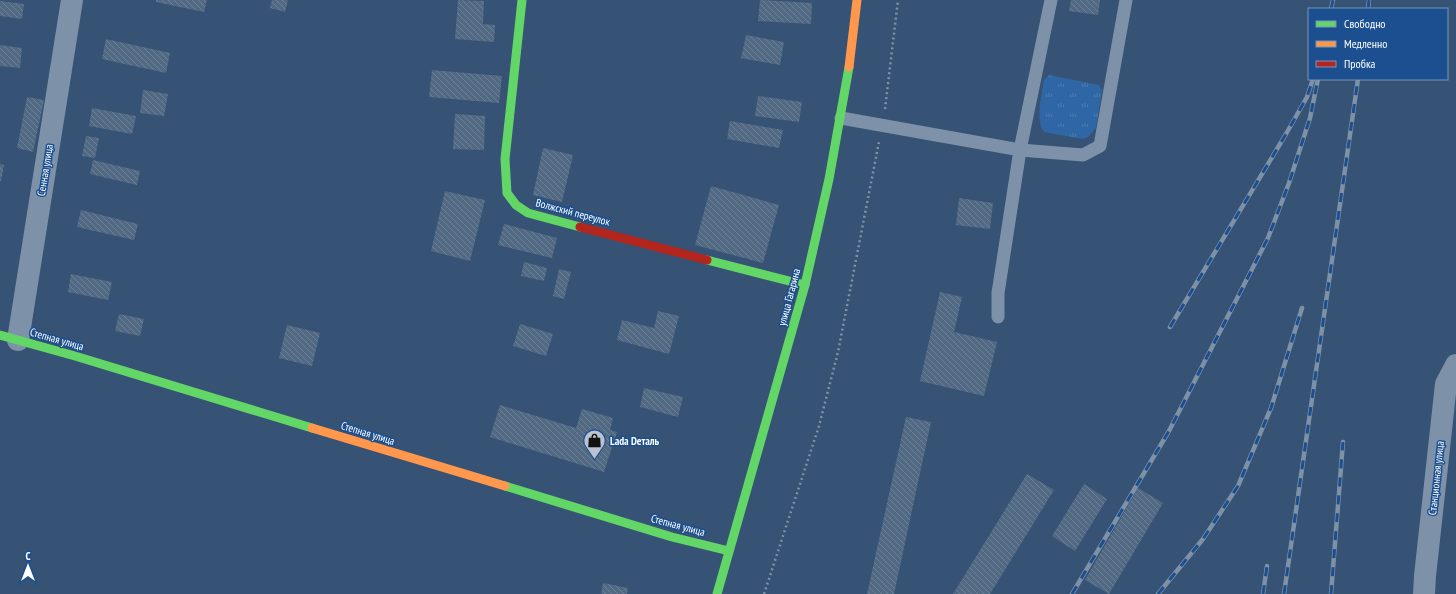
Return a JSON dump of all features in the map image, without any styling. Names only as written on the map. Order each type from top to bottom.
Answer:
[{"type":"street","name":"Сенная улица","points":[[9,338],[72,0]]},
{"type":"street","name":"Волжский переулок","points":[[522,0],[505,159],[507,193],[516,205],[528,212],[805,285]]},
{"type":"street","name":"улица Гагарина","points":[[717,594],[805,285],[841,118],[852,48],[857,0]]},
{"type":"street","name":"Степная улица","points":[[9,338],[672,537],[729,551]]},
{"type":"street","name":"Станционная улица","points":[[1424,594],[1446,384],[1456,365]]},
{"type":"lane","points":[[998,317],[998,293],[1020,150],[1051,0]]},
{"type":"lane","points":[[841,118],[1020,150],[1083,155],[1100,146],[1126,0]]},
{"type":"path","points":[[764,594],[819,426],[838,352],[883,125],[898,0]]},
{"type":"green space","points":[[1049,75],[1099,85],[1102,91],[1096,128],[1088,137],[1082,139],[1044,132],[1040,121],[1040,107],[1044,80]]},
{"type":"building","points":[[156,0],[207,0],[204,12],[156,2]]},
{"type":"building","points":[[272,0],[288,0],[285,12],[270,8]]},
{"type":"building","points":[[458,0],[484,1],[483,24],[495,25],[494,42],[455,39]]},
{"type":"building","points":[[760,0],[812,3],[811,24],[758,21]]},
{"type":"building","points":[[1071,0],[1100,0],[1098,15],[1069,11]]},
{"type":"building","points":[[0,1],[24,4],[22,19],[0,16]]},
{"type":"building","points":[[746,35],[784,42],[780,65],[741,58]]},
{"type":"building","points":[[106,39],[170,53],[166,73],[102,59]]},
{"type":"building","points":[[0,45],[22,48],[20,68],[0,66]]},
{"type":"building","points":[[432,70],[502,76],[499,103],[429,97]]},
{"type":"building","points":[[143,90],[168,94],[164,116],[140,113]]},
{"type":"building","points":[[758,96],[802,102],[799,122],[755,116]]},
{"type":"building","points":[[27,97],[44,100],[33,152],[17,148]]},
{"type":"building","points":[[92,108],[136,116],[132,134],[89,126]]},
{"type":"building","points":[[455,114],[485,116],[484,150],[453,149]]},
{"type":"building","points":[[730,121],[783,130],[779,148],[727,139]]},
{"type":"building","points":[[86,136],[99,138],[95,158],[82,156]]},
{"type":"building","points":[[543,148],[573,155],[562,202],[533,195]]},
{"type":"building","points":[[93,160],[140,171],[137,185],[90,174]]},
{"type":"building","points":[[0,164],[4,165],[1,181],[0,181]]},
{"type":"building","points":[[711,186],[779,205],[763,263],[695,245]]},
{"type":"building","points":[[445,191],[485,200],[470,261],[431,251]]},
{"type":"building","points":[[959,198],[993,203],[990,229],[956,225]]},
{"type":"building","points":[[81,210],[138,224],[134,240],[77,227]]},
{"type":"building","points":[[504,224],[557,238],[552,258],[498,245]]},
{"type":"building","points":[[524,262],[547,268],[544,281],[521,276]]},
{"type":"building","points":[[559,269],[571,272],[564,299],[553,296]]},
{"type":"building","points":[[71,274],[112,282],[108,300],[68,292]]},
{"type":"building","points":[[940,292],[962,297],[954,332],[997,342],[984,396],[920,381]]},
{"type":"building","points":[[658,311],[679,316],[669,354],[617,340],[622,320],[654,328]]},
{"type":"building","points":[[119,314],[144,319],[140,336],[115,331]]},
{"type":"building","points":[[520,324],[553,334],[546,356],[513,346]]},
{"type":"building","points":[[287,325],[320,333],[312,366],[279,358]]},
{"type":"building","points":[[644,388],[683,397],[678,417],[640,407]]},
{"type":"building","points":[[500,405],[576,428],[582,409],[613,418],[610,430],[617,432],[604,472],[490,437]]},
{"type":"building","points":[[906,417],[931,422],[894,594],[867,594]]},
{"type":"building","points":[[1027,474],[1054,490],[990,594],[953,594]]},
{"type":"building","points":[[1084,484],[1107,499],[1075,551],[1052,536]]},
{"type":"building","points":[[1138,488],[1163,503],[1109,594],[1085,580]]},
{"type":"building","points":[[603,583],[628,588],[627,594],[601,594]]},
{"type":"railway","points":[[1331,8],[1333,0]]},
{"type":"railway","points":[[1368,8],[1369,0]]},
{"type":"railway","points":[[1170,327],[1286,134],[1307,97],[1313,80]]},
{"type":"railway","points":[[1072,594],[1169,431],[1268,238],[1289,183],[1310,118],[1318,80]]},
{"type":"railway","points":[[1284,594],[1358,80]]},
{"type":"railway","points":[[1158,594],[1203,539],[1238,486],[1271,408],[1302,308]]},
{"type":"railway","points":[[1331,594],[1343,442]]},
{"type":"railway","points":[[1263,594],[1267,566]]},
{"type":"traffic: fast","points":[[522,0],[505,159],[507,193],[516,205],[528,213],[580,227]]},
{"type":"traffic: fast","points":[[717,594],[805,285],[829,179],[849,67]]},
{"type":"traffic: fast","points":[[707,260],[805,285]]},
{"type":"traffic: fast","points":[[0,335],[75,356],[312,428]]},
{"type":"traffic: fast","points":[[505,486],[672,537],[729,551]]},
{"type":"traffic: slow","points":[[849,67],[857,0]]},
{"type":"traffic: slow","points":[[312,428],[505,486]]},
{"type":"traffic: jam","points":[[580,227],[707,260]]},
{"type":"place","name":"Lada Dеталь","points":[[595,460]]}]
